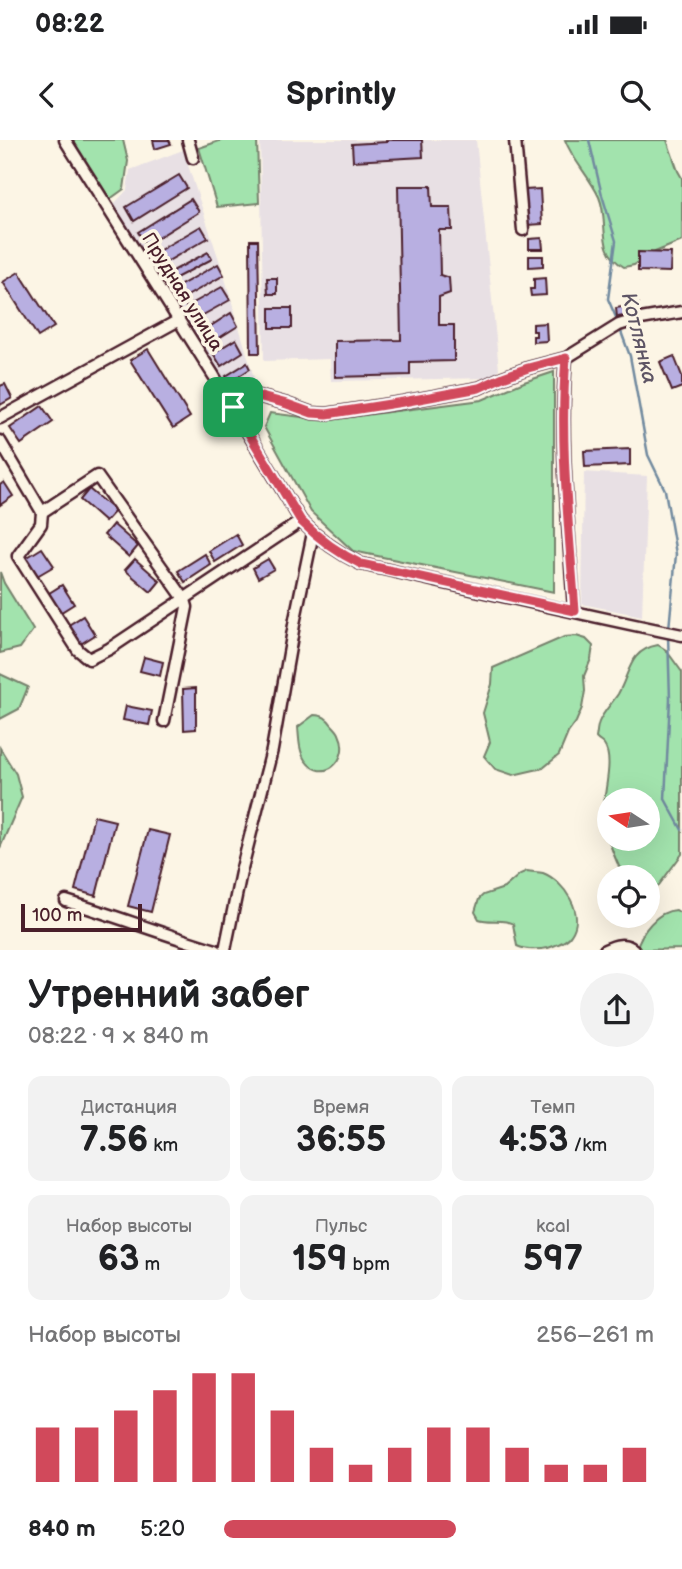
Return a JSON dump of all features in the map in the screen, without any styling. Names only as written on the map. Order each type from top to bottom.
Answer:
[{"type":"street","name":"Прудная улица","points":[[65,140],[233,407],[301,521],[313,533],[342,555],[361,564],[682,635]]},
{"type":"street","points":[[188,140],[193,158]]},
{"type":"street","points":[[515,140],[523,229]]},
{"type":"street","points":[[233,407],[254,395],[312,413],[327,414],[479,388],[528,368],[566,358],[619,325],[682,312]]},
{"type":"street","points":[[0,418],[179,320]]},
{"type":"street","points":[[566,358],[566,471],[575,611]]},
{"type":"street","points":[[0,441],[42,512],[41,524],[18,556],[78,650],[89,659],[185,600],[301,521]]},
{"type":"street","points":[[42,512],[97,476],[185,600],[187,607],[164,721]]},
{"type":"street","points":[[225,950],[241,872],[272,750],[313,533]]},
{"type":"street","points":[[66,901],[216,950]]},
{"type":"street","points":[[605,950],[615,945],[625,945],[634,950]]},
{"type":"shaded area","points":[[260,140],[476,140],[499,369],[492,378],[331,381],[330,359],[264,361]]},
{"type":"shaded area","points":[[183,150],[254,378],[251,391],[234,400],[114,204],[127,190],[130,170]]},
{"type":"shaded area","points":[[584,472],[647,476],[642,616],[582,604]]},
{"type":"green space","points":[[73,140],[123,140],[128,161],[124,189],[110,199]]},
{"type":"green space","points":[[222,140],[257,140],[259,203],[217,207],[199,148]]},
{"type":"green space","points":[[565,140],[667,140],[682,178],[682,241],[655,252],[634,265],[624,267],[615,260],[606,244],[599,197]]},
{"type":"green space","points":[[554,372],[554,592],[353,551],[311,512],[264,427],[270,413],[326,420],[482,400]]},
{"type":"green space","points":[[0,572],[33,630],[20,648],[0,653]]},
{"type":"green space","points":[[564,637],[586,639],[593,646],[584,676],[582,708],[559,755],[543,768],[513,775],[495,769],[484,756],[490,742],[483,713],[492,684],[493,668]]},
{"type":"green space","points":[[658,645],[666,650],[682,672],[682,854],[660,884],[660,865],[619,865],[613,851],[660,851],[660,788],[606,788],[607,752],[596,738],[601,718],[641,652]]},
{"type":"green space","points":[[0,674],[28,687],[19,709],[0,719]]},
{"type":"green space","points":[[314,715],[328,720],[338,732],[342,744],[342,753],[338,760],[327,770],[312,767],[300,749],[298,727]]},
{"type":"green space","points":[[0,748],[16,774],[22,797],[0,848]]},
{"type":"green space","points":[[527,871],[551,877],[565,891],[574,908],[575,927],[571,935],[548,948],[517,946],[513,924],[479,919],[475,912],[483,895],[504,888]]},
{"type":"green space","points":[[676,910],[682,914],[682,949],[636,950],[648,928],[660,928],[660,915]]},
{"type":"building","points":[[153,140],[169,140],[171,144],[155,149]]},
{"type":"building","points":[[422,140],[423,157],[353,161],[352,144]]},
{"type":"building","points":[[179,175],[187,188],[134,221],[126,207]]},
{"type":"building","points":[[398,186],[431,186],[432,207],[451,207],[452,230],[439,230],[440,275],[449,278],[450,293],[439,297],[439,325],[454,325],[454,361],[410,362],[410,375],[335,377],[335,341],[401,340]]},
{"type":"building","points":[[540,189],[542,224],[527,225],[525,190]]},
{"type":"building","points":[[191,199],[199,212],[146,245],[138,232]]},
{"type":"building","points":[[201,226],[208,238],[161,265],[155,253]]},
{"type":"building","points":[[542,238],[543,249],[529,249],[529,239]]},
{"type":"building","points":[[250,240],[258,240],[260,353],[251,353]]},
{"type":"building","points":[[208,252],[212,259],[170,281],[167,274]]},
{"type":"building","points":[[638,252],[671,253],[670,272],[638,271]]},
{"type":"building","points":[[529,256],[543,256],[543,266],[529,267]]},
{"type":"building","points":[[218,264],[224,275],[180,300],[174,289]]},
{"type":"building","points":[[19,272],[54,327],[38,337],[3,282]]},
{"type":"building","points":[[267,278],[277,278],[277,294],[268,294]]},
{"type":"building","points":[[545,278],[546,295],[531,296],[530,289],[534,289],[534,279]]},
{"type":"building","points":[[222,287],[230,300],[194,320],[186,307]]},
{"type":"building","points":[[639,304],[640,314],[617,317],[616,308]]},
{"type":"building","points":[[270,308],[292,308],[292,328],[270,328]]},
{"type":"building","points":[[231,313],[238,326],[208,345],[200,333]]},
{"type":"building","points":[[546,323],[547,341],[533,342],[536,331],[533,331],[533,324]]},
{"type":"building","points":[[236,339],[243,352],[221,366],[213,353]]},
{"type":"building","points":[[148,349],[190,417],[173,428],[130,360]]},
{"type":"building","points":[[674,356],[682,376],[682,387],[672,391],[660,362]]},
{"type":"building","points":[[247,363],[250,369],[230,382],[226,376]]},
{"type":"building","points":[[5,384],[12,398],[0,405],[0,386]]},
{"type":"building","points":[[42,406],[53,422],[21,444],[10,428]]},
{"type":"building","points":[[630,449],[630,465],[585,467],[584,451]]},
{"type":"building","points":[[4,482],[13,496],[0,505],[0,485]]},
{"type":"building","points":[[89,489],[115,511],[105,522],[80,500]]},
{"type":"building","points":[[113,524],[138,546],[129,557],[104,535]]},
{"type":"building","points":[[236,534],[242,545],[215,562],[209,551]]},
{"type":"building","points":[[42,548],[54,566],[37,576],[26,558]]},
{"type":"building","points":[[205,554],[211,565],[185,582],[178,571]]},
{"type":"building","points":[[135,559],[160,581],[151,592],[125,570]]},
{"type":"building","points":[[268,559],[274,569],[258,578],[253,568]]},
{"type":"building","points":[[62,585],[74,604],[58,614],[46,595]]},
{"type":"building","points":[[83,616],[95,635],[79,645],[67,626]]},
{"type":"building","points":[[144,657],[163,662],[160,676],[140,671]]},
{"type":"building","points":[[196,688],[196,729],[184,730],[183,689]]},
{"type":"building","points":[[126,706],[152,711],[149,725],[123,720]]},
{"type":"building","points":[[94,816],[115,821],[96,896],[75,890]]},
{"type":"building","points":[[148,830],[170,835],[151,912],[128,906]]},
{"type":"waterway","name":"Котлянка","points":[[589,140],[616,241],[608,299],[618,322]]},
{"type":"waterway","name":"Котлянка","points":[[620,329],[630,356],[648,455],[665,490],[676,554],[669,629]]},
{"type":"waterway","name":"Котлянка","points":[[668,635],[670,699],[665,799],[682,830]]},
{"type":"route","points":[[566,358],[566,484],[575,611],[361,564],[342,555],[301,521],[233,407],[254,395],[312,413],[327,414],[479,388],[528,368],[566,358]]}]
